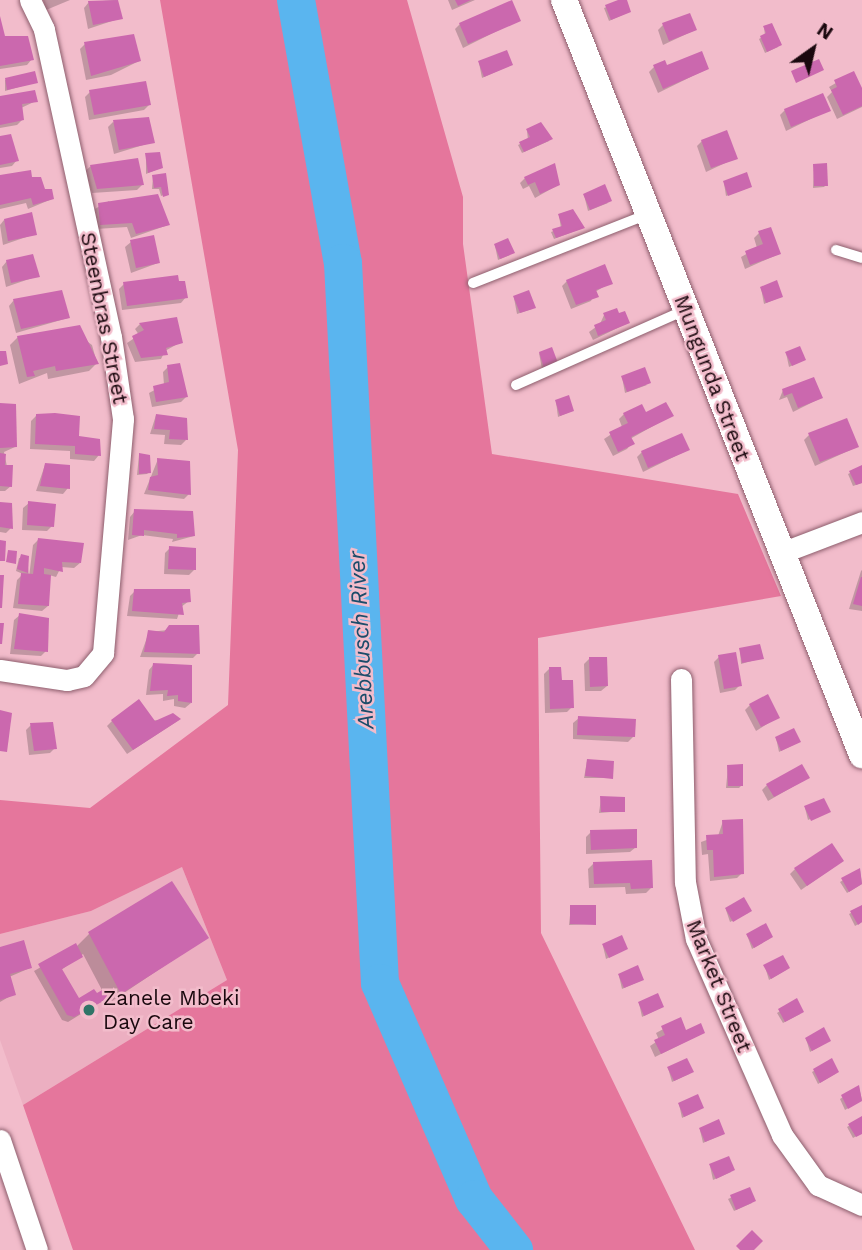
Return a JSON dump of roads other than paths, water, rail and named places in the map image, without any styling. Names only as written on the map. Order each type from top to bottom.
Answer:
[{"type":"street","name":"Steenbras Street","points":[[0,670],[67,680],[84,676],[103,653],[123,419],[111,337],[44,29],[30,0]]},
{"type":"street","name":"Mungunda Street","points":[[564,0],[862,755]]},
{"type":"street","points":[[781,553],[862,522]]},
{"type":"street","name":"Market Street","points":[[681,679],[685,882],[696,939],[782,1135],[818,1185],[862,1205]]},
{"type":"street","points":[[0,1140],[37,1250]]},
{"type":"lane","points":[[472,283],[648,214]]},
{"type":"lane","points":[[836,250],[862,258]]},
{"type":"lane","points":[[516,385],[685,310]]},
{"type":"waterway","name":"Arebbusch River","points":[[296,0],[343,263],[380,983],[474,1199],[514,1250]]},
{"type":"place","name":"Zanele Mbeki Day Care","points":[[89,1010]]}]
